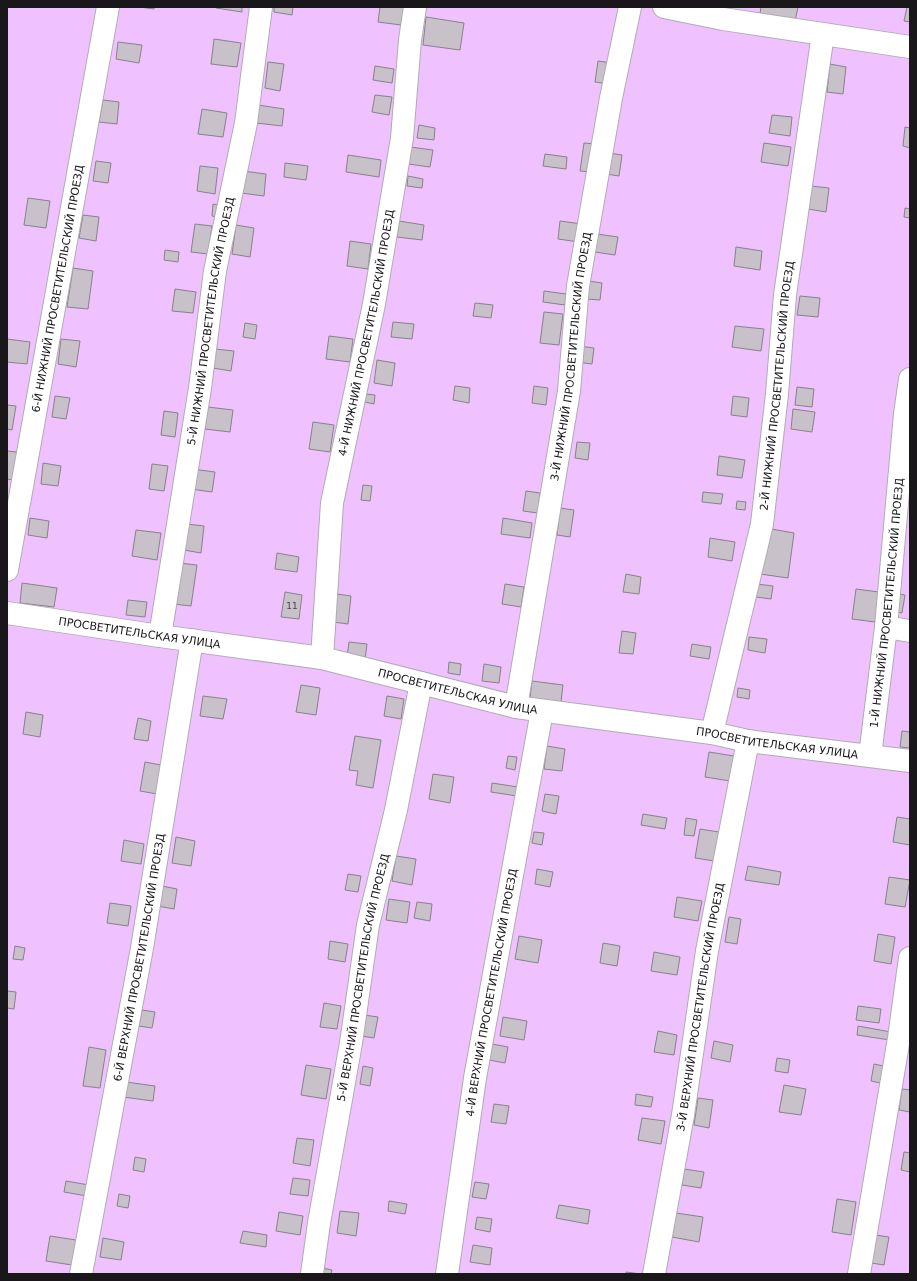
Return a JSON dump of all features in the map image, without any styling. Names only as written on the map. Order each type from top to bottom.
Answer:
[{"type":"lane","name":"6-Й НИЖНИЙ ПРОСВЕТИТЕЛЬСКИЙ ПРОЕЗД","points":[[7,570],[108,7]]},
{"type":"lane","name":"5-Й НИЖНИЙ ПРОСВЕТИТЕЛЬСКИЙ ПРОЕЗД","points":[[160,636],[200,388],[215,271],[246,123],[261,7]]},
{"type":"lane","name":"4-Й НИЖНИЙ ПРОСВЕТИТЕЛЬСКИЙ ПРОЕЗД","points":[[322,658],[332,503],[374,304],[402,138],[410,40],[415,7]]},
{"type":"lane","name":"3-Й НИЖНИЙ ПРОСВЕТИТЕЛЬСКИЙ ПРОЕЗД","points":[[516,707],[570,390],[578,286],[611,98],[630,7]]},
{"type":"lane","points":[[664,7],[724,13],[823,34],[910,47]]},
{"type":"lane","name":"2-Й НИЖНИЙ ПРОСВЕТИТЕЛЬСКИЙ ПРОЕЗД","points":[[712,733],[762,524],[777,394],[785,295],[823,34]]},
{"type":"lane","name":"1-Й НИЖНИЙ ПРОСВЕТИТЕЛЬСКИЙ ПРОЕЗД","points":[[870,756],[886,627],[908,414],[910,379]]},
{"type":"lane","name":"ПРОСВЕТИТЕЛЬСКАЯ УЛИЦА","points":[[7,613],[322,658],[516,707],[712,733],[748,741],[910,761]]},
{"type":"lane","points":[[886,627],[910,631]]},
{"type":"lane","name":"6-Й ВЕРХНИЙ ПРОСВЕТИТЕЛЬСКИЙ ПРОЕЗД","points":[[81,1274],[142,948],[171,760],[192,640]]},
{"type":"lane","name":"5-Й ВЕРХНИЙ ПРОСВЕТИТЕЛЬСКИЙ ПРОЕЗД","points":[[312,1274],[319,1223],[351,1042],[368,925],[396,810],[421,683]]},
{"type":"lane","name":"4-Й ВЕРХНИЙ ПРОСВЕТИТЕЛЬСКИЙ ПРОЕЗД","points":[[447,1274],[475,1078],[542,711]]},
{"type":"lane","name":"3-Й ВЕРХНИЙ ПРОСВЕТИТЕЛЬСКИЙ ПРОЕЗД","points":[[654,1274],[683,1115],[706,951],[748,741]]},
{"type":"lane","points":[[859,1274],[899,1038],[910,958]]},
{"type":"shaded area","points":[[7,7],[910,7],[910,1274],[7,1274]]},
{"type":"building","points":[[139,7],[154,7],[154,9]]},
{"type":"building","points":[[242,7],[242,12],[216,8]]},
{"type":"building","points":[[274,7],[293,7],[292,15],[274,12]]},
{"type":"building","points":[[380,7],[404,7],[401,25],[378,22]]},
{"type":"building","points":[[761,7],[798,7],[794,26],[759,20]]},
{"type":"building","points":[[907,7],[910,7],[910,22],[904,21]]},
{"type":"building","points":[[426,17],[464,23],[460,50],[423,45]]},
{"type":"building","points":[[214,39],[241,43],[237,67],[211,64]]},
{"type":"building","points":[[118,42],[142,45],[139,63],[116,59]]},
{"type":"building","points":[[598,61],[612,63],[609,84],[595,82]]},
{"type":"building","points":[[268,62],[284,64],[280,91],[265,88]]},
{"type":"building","points":[[830,64],[846,67],[843,94],[827,92]]},
{"type":"building","points":[[375,66],[394,69],[392,83],[373,80]]},
{"type":"building","points":[[375,95],[392,97],[389,115],[372,112]]},
{"type":"building","points":[[103,100],[119,102],[117,124],[99,122]]},
{"type":"building","points":[[258,105],[284,109],[282,126],[256,123]]},
{"type":"building","points":[[202,109],[227,113],[223,137],[198,134]]},
{"type":"building","points":[[772,115],[792,117],[790,136],[769,133]]},
{"type":"building","points":[[419,125],[435,128],[434,140],[417,138]]},
{"type":"building","points":[[905,127],[910,128],[910,148],[903,146]]},
{"type":"building","points":[[584,143],[595,144],[591,172],[580,171]]},
{"type":"building","points":[[764,143],[791,147],[788,166],[761,162]]},
{"type":"building","points":[[410,147],[433,150],[430,167],[408,164]]},
{"type":"building","points":[[609,153],[622,155],[619,176],[606,174]]},
{"type":"building","points":[[545,154],[567,157],[566,169],[543,166]]},
{"type":"building","points":[[348,155],[381,160],[379,177],[346,172]]},
{"type":"building","points":[[96,161],[111,163],[108,183],[93,181]]},
{"type":"building","points":[[285,163],[308,166],[306,180],[284,177]]},
{"type":"building","points":[[200,166],[218,168],[215,194],[197,191]]},
{"type":"building","points":[[243,171],[266,174],[264,196],[241,193]]},
{"type":"building","points":[[408,176],[423,179],[422,188],[407,186]]},
{"type":"building","points":[[811,186],[829,188],[826,212],[808,209]]},
{"type":"building","points":[[28,198],[50,201],[46,228],[24,225]]},
{"type":"building","points":[[213,204],[224,206],[222,218],[212,216]]},
{"type":"building","points":[[905,208],[910,209],[910,218],[904,217]]},
{"type":"building","points":[[83,215],[99,217],[96,241],[79,238]]},
{"type":"building","points":[[399,221],[424,225],[422,240],[397,237]]},
{"type":"building","points":[[560,221],[582,224],[579,242],[558,239]]},
{"type":"building","points":[[195,224],[212,226],[208,254],[191,252]]},
{"type":"building","points":[[236,225],[254,228],[250,257],[232,254]]},
{"type":"building","points":[[597,234],[618,237],[615,255],[595,252]]},
{"type":"building","points":[[350,241],[371,244],[368,269],[347,266]]},
{"type":"building","points":[[736,247],[762,251],[760,270],[734,266]]},
{"type":"building","points":[[165,250],[179,252],[178,262],[164,260]]},
{"type":"building","points":[[73,268],[93,271],[88,309],[67,307]]},
{"type":"building","points":[[589,281],[602,283],[600,300],[587,299]]},
{"type":"building","points":[[175,289],[196,292],[193,313],[172,311]]},
{"type":"building","points":[[544,291],[566,294],[565,305],[543,302]]},
{"type":"building","points":[[800,296],[820,298],[818,317],[797,315]]},
{"type":"building","points":[[475,303],[493,305],[491,318],[473,316]]},
{"type":"building","points":[[544,312],[563,314],[559,345],[540,343]]},
{"type":"building","points":[[393,322],[414,324],[412,339],[391,337]]},
{"type":"building","points":[[245,323],[257,325],[255,339],[243,337]]},
{"type":"building","points":[[735,326],[764,329],[761,351],[732,347]]},
{"type":"building","points":[[329,336],[353,339],[350,362],[326,359]]},
{"type":"building","points":[[7,339],[30,342],[27,364],[7,362]]},
{"type":"building","points":[[61,339],[80,341],[76,367],[58,364]]},
{"type":"building","points":[[579,346],[594,348],[592,364],[577,362]]},
{"type":"building","points":[[215,349],[234,351],[231,371],[213,368]]},
{"type":"building","points":[[377,360],[395,363],[392,386],[374,383]]},
{"type":"building","points":[[455,386],[470,388],[469,403],[453,400]]},
{"type":"building","points":[[534,386],[548,388],[546,405],[532,403]]},
{"type":"building","points":[[797,387],[814,389],[812,407],[795,405]]},
{"type":"building","points":[[366,394],[375,395],[374,404],[365,402]]},
{"type":"building","points":[[55,396],[70,398],[66,419],[52,417]]},
{"type":"building","points":[[733,396],[749,398],[747,417],[731,415]]},
{"type":"building","points":[[7,405],[16,406],[12,430],[7,429]]},
{"type":"building","points":[[208,407],[233,410],[230,432],[205,429]]},
{"type":"building","points":[[793,409],[815,412],[812,432],[791,429]]},
{"type":"building","points":[[164,411],[178,413],[175,437],[161,435]]},
{"type":"building","points":[[313,422],[334,425],[330,452],[309,449]]},
{"type":"building","points":[[577,442],[590,443],[588,460],[575,458]]},
{"type":"building","points":[[7,451],[17,452],[13,480],[7,479]]},
{"type":"building","points":[[719,456],[745,460],[742,478],[717,475]]},
{"type":"building","points":[[43,463],[61,466],[58,486],[41,484]]},
{"type":"building","points":[[152,464],[168,466],[164,491],[149,489]]},
{"type":"building","points":[[192,469],[215,472],[212,492],[190,489]]},
{"type":"building","points":[[363,485],[372,486],[370,501],[361,500]]},
{"type":"building","points":[[526,491],[540,493],[538,513],[523,511]]},
{"type":"building","points":[[703,492],[723,494],[721,504],[702,502]]},
{"type":"building","points":[[737,501],[746,502],[745,510],[736,509]]},
{"type":"building","points":[[560,508],[574,510],[570,537],[557,535]]},
{"type":"building","points":[[30,518],[49,521],[47,538],[28,535]]},
{"type":"building","points":[[503,518],[532,523],[530,538],[501,534]]},
{"type":"building","points":[[187,524],[204,526],[201,553],[184,550]]},
{"type":"building","points":[[766,528],[794,533],[788,578],[760,574]]},
{"type":"building","points":[[136,530],[161,533],[157,560],[132,556]]},
{"type":"building","points":[[710,538],[735,542],[732,561],[708,557]]},
{"type":"building","points":[[277,553],[299,557],[297,572],[275,569]]},
{"type":"building","points":[[179,563],[197,565],[191,606],[173,604]]},
{"type":"building","points":[[626,574],[641,577],[639,594],[623,592]]},
{"type":"building","points":[[22,583],[57,588],[54,607],[20,603]]},
{"type":"building","points":[[505,584],[524,587],[521,607],[502,604]]},
{"type":"building","points":[[757,584],[773,586],[771,599],[756,597]]},
{"type":"building","points":[[856,589],[879,592],[875,622],[852,619]]},
{"type":"building","points":[[285,592],[302,595],[299,619],[281,617]]},
{"type":"building","points":[[894,593],[905,595],[902,613],[891,611]]},
{"type":"building","points":[[337,594],[351,596],[348,624],[333,622]]},
{"type":"building","points":[[128,600],[147,602],[145,617],[126,615]]},
{"type":"building","points":[[622,631],[636,633],[633,654],[619,653]]},
{"type":"building","points":[[749,637],[767,639],[765,653],[748,650]]},
{"type":"building","points":[[349,642],[367,644],[365,660],[347,657]]},
{"type":"building","points":[[692,644],[711,647],[709,659],[690,656]]},
{"type":"building","points":[[449,662],[461,664],[460,675],[448,673]]},
{"type":"building","points":[[484,664],[501,667],[499,683],[482,681]]},
{"type":"building","points":[[532,681],[563,685],[561,702],[530,698]]},
{"type":"building","points":[[301,685],[320,688],[316,715],[296,712]]},
{"type":"building","points":[[738,688],[750,690],[749,699],[737,697]]},
{"type":"building","points":[[203,696],[227,699],[223,719],[200,716]]},
{"type":"building","points":[[387,696],[404,699],[401,719],[384,716]]},
{"type":"building","points":[[26,712],[43,715],[40,737],[23,734]]},
{"type":"building","points":[[138,718],[151,721],[148,741],[134,739]]},
{"type":"building","points":[[902,731],[910,732],[910,748],[900,747]]},
{"type":"building","points":[[355,736],[381,740],[373,788],[356,785],[358,771],[349,770]]},
{"type":"building","points":[[547,746],[565,749],[562,771],[544,769]]},
{"type":"building","points":[[709,752],[734,756],[730,781],[705,777]]},
{"type":"building","points":[[508,756],[517,757],[515,770],[506,768]]},
{"type":"building","points":[[145,762],[161,765],[157,794],[140,791]]},
{"type":"building","points":[[433,774],[454,777],[450,803],[429,799]]},
{"type":"building","points":[[492,783],[518,787],[517,796],[491,792]]},
{"type":"building","points":[[545,794],[559,796],[556,814],[542,811]]},
{"type":"building","points":[[643,814],[667,818],[665,829],[641,825]]},
{"type":"building","points":[[897,817],[910,819],[910,845],[893,842]]},
{"type":"building","points":[[686,818],[697,820],[694,836],[684,835]]},
{"type":"building","points":[[700,829],[719,832],[714,861],[695,858]]},
{"type":"building","points":[[534,832],[544,833],[542,845],[532,843]]},
{"type":"building","points":[[176,837],[195,841],[191,866],[172,863]]},
{"type":"building","points":[[124,840],[144,844],[141,864],[121,861]]},
{"type":"building","points":[[396,856],[416,859],[412,885],[392,881]]},
{"type":"building","points":[[748,866],[781,872],[779,885],[745,880]]},
{"type":"building","points":[[537,869],[553,872],[550,887],[535,884]]},
{"type":"building","points":[[348,874],[361,876],[358,892],[345,890]]},
{"type":"building","points":[[889,877],[910,880],[905,907],[885,904]]},
{"type":"building","points":[[162,886],[177,889],[174,909],[158,906]]},
{"type":"building","points":[[677,897],[702,901],[698,921],[674,917]]},
{"type":"building","points":[[389,899],[410,902],[407,923],[386,920]]},
{"type":"building","points":[[417,902],[432,904],[430,921],[414,918]]},
{"type":"building","points":[[110,903],[131,906],[128,926],[107,923]]},
{"type":"building","points":[[729,917],[741,919],[737,944],[725,942]]},
{"type":"building","points":[[878,934],[895,937],[891,964],[874,961]]},
{"type":"building","points":[[519,936],[542,940],[538,963],[515,959]]},
{"type":"building","points":[[330,941],[348,944],[345,962],[328,959]]},
{"type":"building","points":[[603,943],[620,946],[617,966],[600,963]]},
{"type":"building","points":[[15,946],[25,948],[23,960],[13,959]]},
{"type":"building","points":[[654,952],[680,957],[677,975],[651,971]]},
{"type":"building","points":[[7,991],[16,992],[14,1009],[7,1008]]},
{"type":"building","points":[[324,1003],[341,1006],[337,1029],[320,1027]]},
{"type":"building","points":[[858,1006],[881,1009],[879,1023],[856,1020]]},
{"type":"building","points":[[142,1010],[155,1012],[152,1028],[139,1026]]},
{"type":"building","points":[[364,1015],[378,1017],[374,1038],[361,1036]]},
{"type":"building","points":[[503,1017],[527,1021],[524,1040],[500,1036]]},
{"type":"building","points":[[858,1026],[891,1032],[890,1040],[857,1035]]},
{"type":"building","points":[[658,1031],[677,1035],[674,1055],[654,1052]]},
{"type":"building","points":[[714,1041],[733,1045],[730,1062],[711,1058]]},
{"type":"building","points":[[492,1044],[508,1047],[505,1063],[489,1060]]},
{"type":"building","points":[[89,1047],[106,1050],[100,1088],[83,1086]]},
{"type":"building","points":[[777,1058],[790,1060],[788,1073],[775,1071]]},
{"type":"building","points":[[874,1064],[888,1067],[885,1084],[871,1081]]},
{"type":"building","points":[[306,1065],[331,1069],[326,1099],[301,1095]]},
{"type":"building","points":[[363,1066],[373,1068],[370,1086],[360,1084]]},
{"type":"building","points":[[126,1082],[155,1086],[153,1101],[123,1097]]},
{"type":"building","points":[[784,1085],[806,1089],[801,1115],[779,1112]]},
{"type":"building","points":[[902,1089],[910,1090],[910,1112],[899,1110]]},
{"type":"building","points":[[636,1094],[653,1097],[651,1107],[635,1105]]},
{"type":"building","points":[[698,1098],[713,1100],[709,1128],[694,1125]]},
{"type":"building","points":[[494,1104],[509,1106],[506,1124],[491,1122]]},
{"type":"building","points":[[642,1118],[665,1121],[661,1144],[638,1140]]},
{"type":"building","points":[[297,1138],[314,1140],[310,1166],[293,1163]]},
{"type":"building","points":[[904,1152],[910,1153],[910,1172],[901,1170]]},
{"type":"building","points":[[135,1157],[146,1159],[144,1172],[133,1170]]},
{"type":"building","points":[[684,1169],[704,1172],[701,1188],[682,1185]]},
{"type":"building","points":[[293,1178],[310,1180],[308,1196],[290,1194]]},
{"type":"building","points":[[66,1181],[89,1185],[87,1196],[64,1192]]},
{"type":"building","points":[[475,1182],[489,1184],[486,1199],[472,1197]]},
{"type":"building","points":[[119,1194],[130,1196],[128,1208],[117,1206]]},
{"type":"building","points":[[837,1199],[856,1202],[851,1235],[832,1232]]},
{"type":"building","points":[[389,1201],[407,1204],[405,1214],[388,1211]]},
{"type":"building","points":[[559,1205],[590,1210],[588,1224],[556,1218]]},
{"type":"building","points":[[340,1211],[359,1213],[356,1236],[337,1233]]},
{"type":"building","points":[[279,1212],[303,1216],[300,1235],[276,1231]]},
{"type":"building","points":[[676,1213],[703,1217],[699,1242],[672,1237]]},
{"type":"building","points":[[477,1217],[492,1219],[490,1232],[475,1229]]},
{"type":"building","points":[[243,1231],[267,1235],[266,1247],[240,1243]]},
{"type":"building","points":[[875,1235],[889,1237],[884,1265],[871,1263]]},
{"type":"building","points":[[50,1236],[76,1240],[72,1265],[46,1261]]},
{"type":"building","points":[[103,1238],[124,1242],[121,1260],[100,1257]]},
{"type":"building","points":[[473,1245],[492,1248],[490,1265],[470,1262]]},
{"type":"building","points":[[322,1268],[332,1270],[331,1274],[322,1274]]},
{"type":"building","points":[[626,1272],[641,1274],[626,1274]]}]
